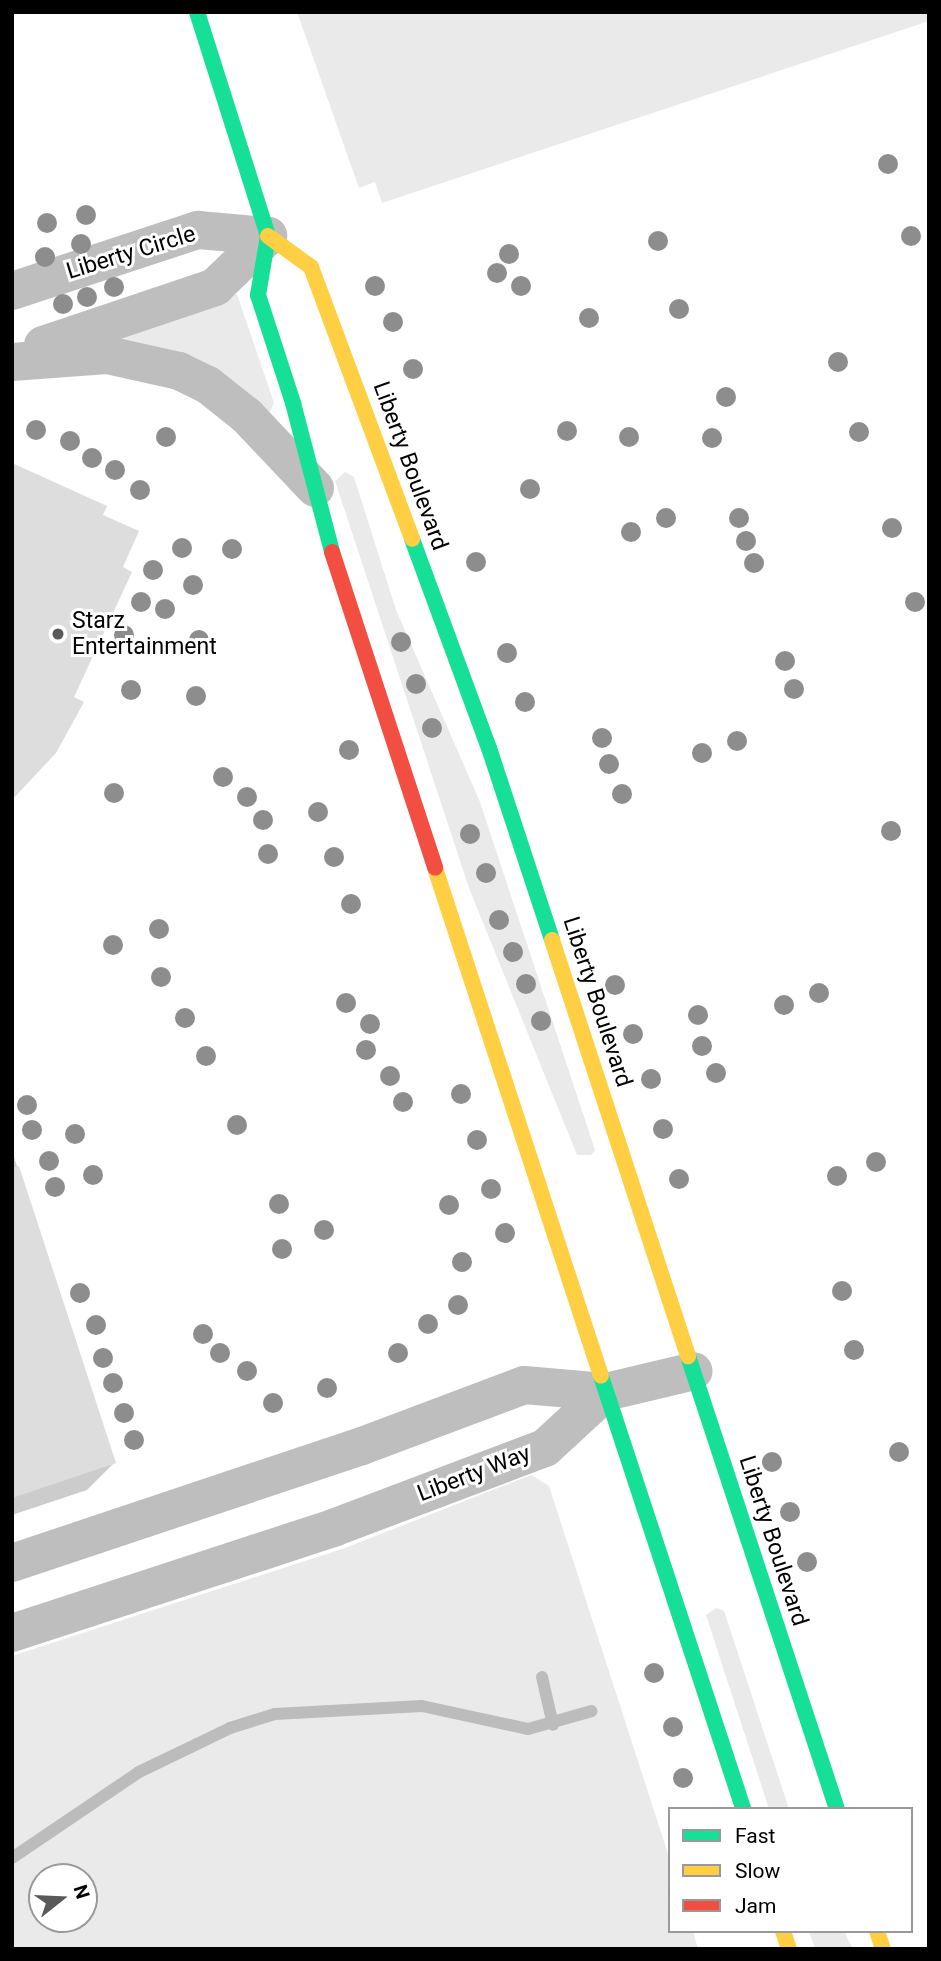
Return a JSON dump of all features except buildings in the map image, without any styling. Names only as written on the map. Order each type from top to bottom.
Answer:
[{"type":"street","points":[[197,12],[268,236],[258,295],[334,561],[742,1807]]},
{"type":"street","name":"Liberty Circle","points":[[12,291],[198,230],[268,236]]},
{"type":"street","points":[[18,360],[51,341],[215,287],[268,236]]},
{"type":"street","name":"Liberty Boulevard","points":[[268,236],[311,267],[505,793],[836,1807]]},
{"type":"street","points":[[18,360],[118,356],[190,376],[247,416],[315,488]]},
{"type":"street","points":[[12,1563],[362,1446],[523,1385],[606,1392],[694,1371]]},
{"type":"street","name":"Liberty Way","points":[[12,1633],[333,1528],[545,1448],[606,1392]]},
{"type":"shaded area","points":[[297,12],[929,12],[929,21],[382,203],[375,182],[359,188]]},
{"type":"shaded area","points":[[237,294],[274,403],[269,414],[108,334]]},
{"type":"shaded area","points":[[345,472],[354,477],[396,610],[480,802],[595,1150],[591,1155],[577,1155],[469,888],[335,481]]},
{"type":"shaded area","points":[[531,1475],[549,1486],[668,1854],[668,1933],[694,1933],[698,1949],[12,1949],[12,1656],[345,1548]]},
{"type":"shaded area","points":[[716,1608],[724,1611],[788,1807],[768,1807],[706,1615]]},
{"type":"shaded area","points":[[810,1933],[845,1933],[853,1949],[815,1949]]},
{"type":"waterway","points":[[542,1677],[553,1725]]},
{"type":"waterway","points":[[12,1858],[139,1772],[230,1728],[275,1714],[422,1706],[528,1729],[592,1711]]},
{"type":"traffic: fast","points":[[197,12],[268,236],[258,295],[293,403],[332,552]]},
{"type":"traffic: fast","points":[[412,539],[489,748],[552,940]]},
{"type":"traffic: fast","points":[[688,1356],[836,1807]]},
{"type":"traffic: fast","points":[[601,1376],[742,1807]]},
{"type":"traffic: slow","points":[[268,236],[311,267],[412,539]]},
{"type":"traffic: slow","points":[[435,868],[601,1376]]},
{"type":"traffic: slow","points":[[552,940],[688,1356]]},
{"type":"traffic: slow","points":[[784,1933],[789,1949]]},
{"type":"traffic: slow","points":[[878,1933],[883,1949]]},
{"type":"traffic: jam","points":[[332,552],[435,868]]},
{"type":"place","name":"Starz Entertainment","points":[[58,634]]}]
